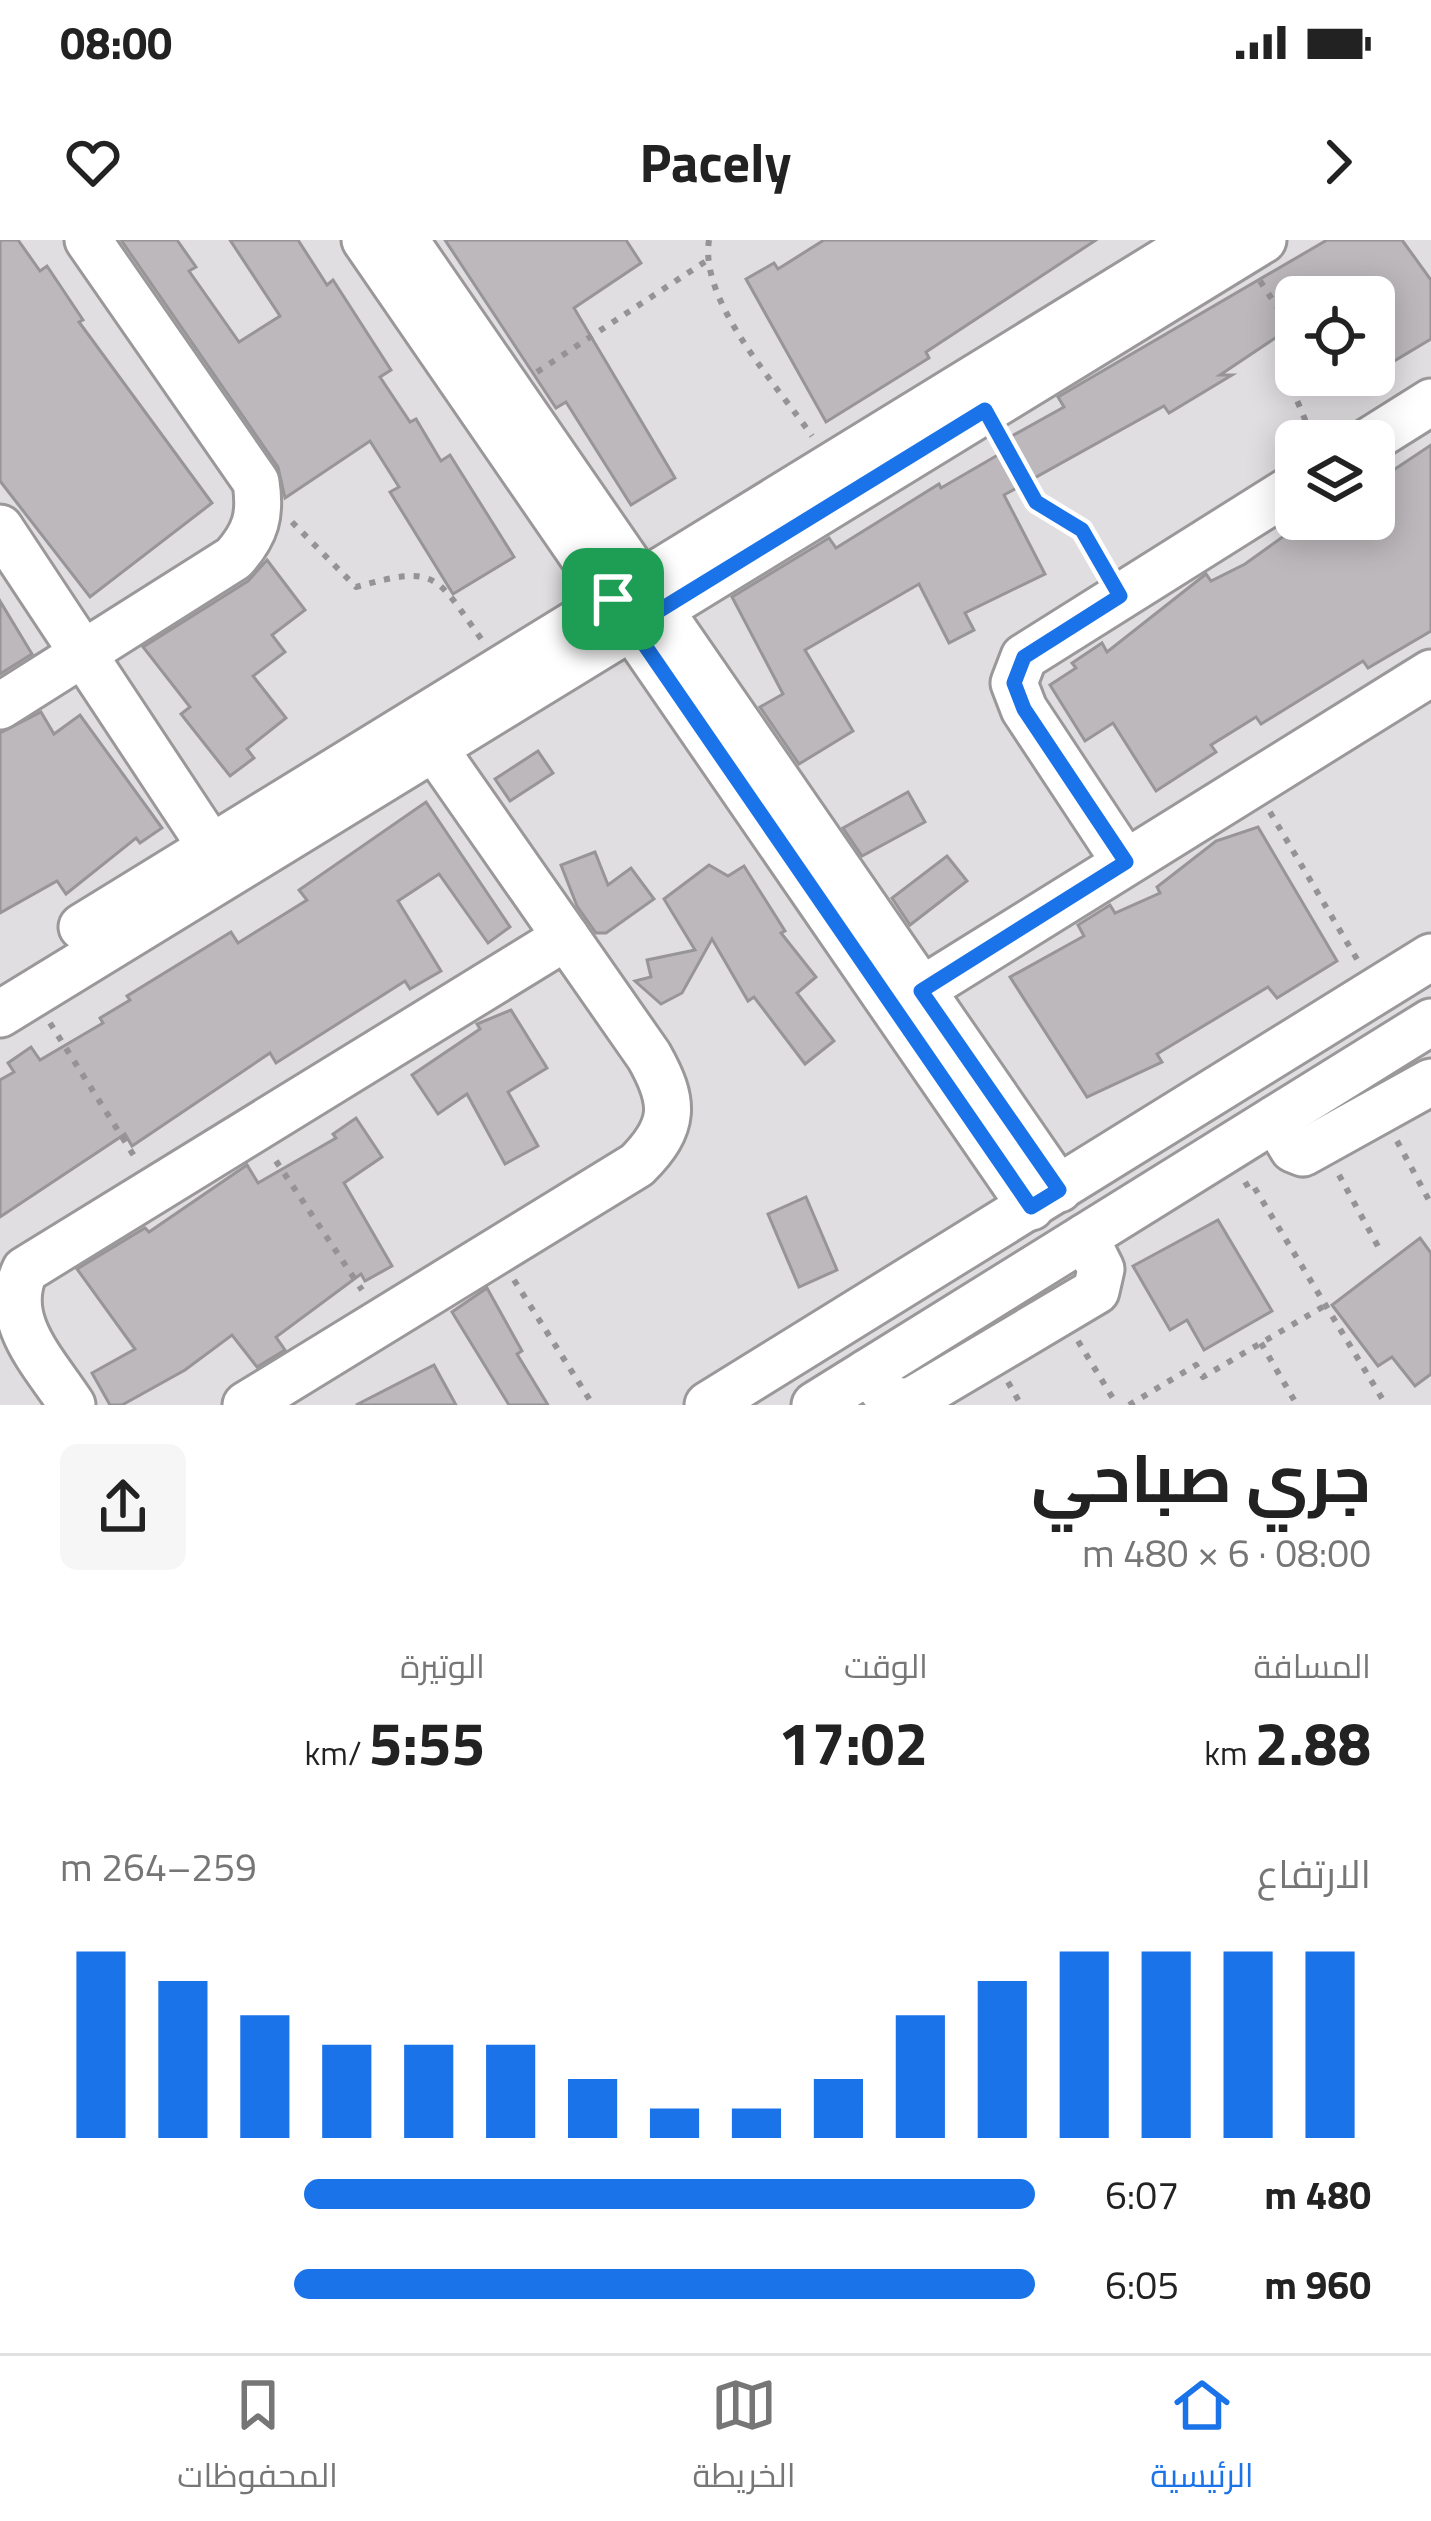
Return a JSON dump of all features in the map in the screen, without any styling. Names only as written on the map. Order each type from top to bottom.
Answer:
[{"type":"street","points":[[0,706],[234,558],[252,537],[260,510],[256,482],[88,240]]},
{"type":"street","points":[[365,240],[636,604],[1045,1198]]},
{"type":"street","points":[[405,240],[509,391],[636,604]]},
{"type":"street","points":[[11,996],[434,748],[832,464],[1198,240]]},
{"type":"street","points":[[11,996],[211,847],[502,668],[636,604],[985,410],[1252,247]]},
{"type":"street","points":[[1395,425],[1431,402]]},
{"type":"street","points":[[1126,862],[1024,709],[1014,683],[1024,657],[1275,499]]},
{"type":"street","points":[[0,528],[211,847]]},
{"type":"street","points":[[907,999],[1431,673]]},
{"type":"street","points":[[246,1405],[637,1165],[660,1142],[670,1112],[663,1081],[649,1056],[434,748]]},
{"type":"street","points":[[72,1405],[16,1317],[15,1292],[25,1270],[566,937]]},
{"type":"street","points":[[708,1405],[755,1393],[1045,1198],[1431,957]]},
{"type":"street","points":[[815,1405],[1431,1022]]},
{"type":"street","points":[[1275,1119],[1293,1149],[1304,1153],[1431,1082]]},
{"type":"street","points":[[1148,1135],[1175,1181]]},
{"type":"street","points":[[868,1372],[890,1399],[909,1402],[1096,1291],[1102,1281],[1085,1237]]},
{"type":"path","points":[[709,240],[706,260],[718,298],[832,464]]},
{"type":"path","points":[[1252,247],[1275,293]]},
{"type":"path","points":[[509,391],[706,260]]},
{"type":"path","points":[[985,410],[1036,502],[1082,530],[1120,596]]},
{"type":"path","points":[[256,482],[336,572],[356,586],[411,571],[440,582],[502,668]]},
{"type":"path","points":[[1253,783],[1376,991]]},
{"type":"path","points":[[11,996],[155,1189]]},
{"type":"path","points":[[1381,1112],[1431,1204]]},
{"type":"path","points":[[255,1128],[382,1322]]},
{"type":"path","points":[[1323,1145],[1380,1250]]},
{"type":"path","points":[[1232,1193],[1250,1182],[1385,1405]]},
{"type":"path","points":[[496,1252],[593,1405]]},
{"type":"path","points":[[1129,1405],[1196,1365],[1203,1377],[1326,1305]]},
{"type":"path","points":[[1061,1312],[1117,1405]]},
{"type":"path","points":[[1261,1343],[1297,1405]]},
{"type":"building","points":[[0,240],[18,240],[40,271],[47,266],[83,320],[79,322],[212,503],[90,597],[0,481]]},
{"type":"building","points":[[121,240],[177,240],[196,267],[189,271],[239,342],[280,316],[230,240],[298,240],[327,285],[333,280],[391,370],[380,377],[410,422],[416,419],[441,461],[450,455],[514,557],[453,594],[390,492],[399,487],[370,441],[285,498],[278,467]]},
{"type":"building","points":[[445,240],[626,240],[641,263],[574,308],[675,478],[631,505],[566,402],[556,408]]},
{"type":"building","points":[[824,240],[1096,240],[926,352],[929,358],[826,422],[746,279],[774,263],[778,269]]},
{"type":"building","points":[[1327,240],[1402,240],[1431,280],[1431,339],[1395,360],[1395,276],[1275,276],[1275,338],[1220,375],[1232,375],[1169,413],[1164,406],[1004,495],[1045,574],[965,613],[974,630],[949,643],[919,584],[805,650],[853,731],[799,764],[760,707],[783,694],[732,597],[829,538],[836,548],[939,484],[941,488],[1015,445],[1010,437],[1064,407],[1058,397]]},
{"type":"building","points":[[1431,445],[1431,631],[1368,668],[1363,661],[1261,724],[1256,717],[1211,745],[1216,752],[1156,791],[1113,723],[1085,741],[1050,685],[1076,668],[1072,663],[1102,643],[1107,652],[1206,574],[1211,581],[1278,540],[1395,540],[1395,469]]},
{"type":"building","points":[[267,560],[305,610],[272,635],[285,652],[253,676],[286,718],[247,749],[254,758],[230,776],[181,714],[190,707],[143,647],[248,581]]},
{"type":"building","points":[[0,601],[32,654],[0,674]]},
{"type":"building","points":[[41,712],[54,734],[80,715],[162,828],[140,843],[136,838],[66,894],[57,881],[0,913],[0,733]]},
{"type":"building","points":[[538,751],[553,773],[510,801],[495,779]]},
{"type":"building","points":[[908,792],[925,822],[862,856],[843,828]]},
{"type":"building","points":[[426,802],[510,927],[488,943],[439,874],[398,901],[441,971],[410,989],[405,981],[276,1063],[270,1053],[132,1146],[125,1134],[0,1217],[0,1080],[14,1072],[8,1063],[31,1047],[40,1060],[103,1023],[100,1018],[130,1000],[127,996],[231,932],[238,943],[307,900],[299,890]]},
{"type":"building","points":[[1258,827],[1337,961],[1277,998],[1268,987],[1157,1054],[1162,1062],[1087,1097],[1010,977],[1084,936],[1078,925],[1110,905],[1115,913],[1160,893],[1157,887],[1216,841]]},
{"type":"building","points":[[595,852],[608,885],[631,868],[654,899],[606,933],[596,933],[577,906],[561,865]]},
{"type":"building","points":[[947,856],[967,881],[910,925],[892,898]]},
{"type":"building","points":[[709,865],[728,876],[744,866],[785,931],[781,933],[816,977],[797,993],[834,1041],[805,1064],[754,997],[748,1001],[712,939],[682,993],[661,1004],[635,981],[651,977],[647,960],[695,950],[664,899]]},
{"type":"building","points":[[511,1010],[547,1068],[508,1092],[538,1146],[505,1164],[467,1094],[438,1114],[412,1075],[480,1029],[477,1024]]},
{"type":"building","points":[[356,1118],[382,1157],[344,1183],[392,1266],[365,1281],[361,1274],[276,1337],[285,1350],[257,1367],[232,1335],[185,1370],[122,1405],[110,1405],[92,1373],[135,1349],[77,1269],[145,1228],[149,1232],[247,1165],[258,1183],[336,1138],[333,1134]]},
{"type":"building","points":[[806,1197],[837,1270],[799,1287],[768,1214]]},
{"type":"building","points":[[1218,1220],[1272,1311],[1204,1350],[1187,1320],[1170,1330],[1133,1266]]},
{"type":"building","points":[[1420,1238],[1431,1253],[1431,1374],[1415,1386],[1392,1357],[1378,1366],[1332,1305]]},
{"type":"building","points":[[487,1288],[522,1351],[517,1354],[548,1405],[509,1405],[452,1312]]},
{"type":"building","points":[[434,1365],[456,1405],[356,1405]]},
{"type":"route","points":[[985,410],[1036,502],[1082,530],[1120,596],[1024,657],[1014,683],[1024,709],[1126,862],[921,991],[1059,1190],[1031,1207],[613,599],[640,581],[660,610],[985,410]]}]
